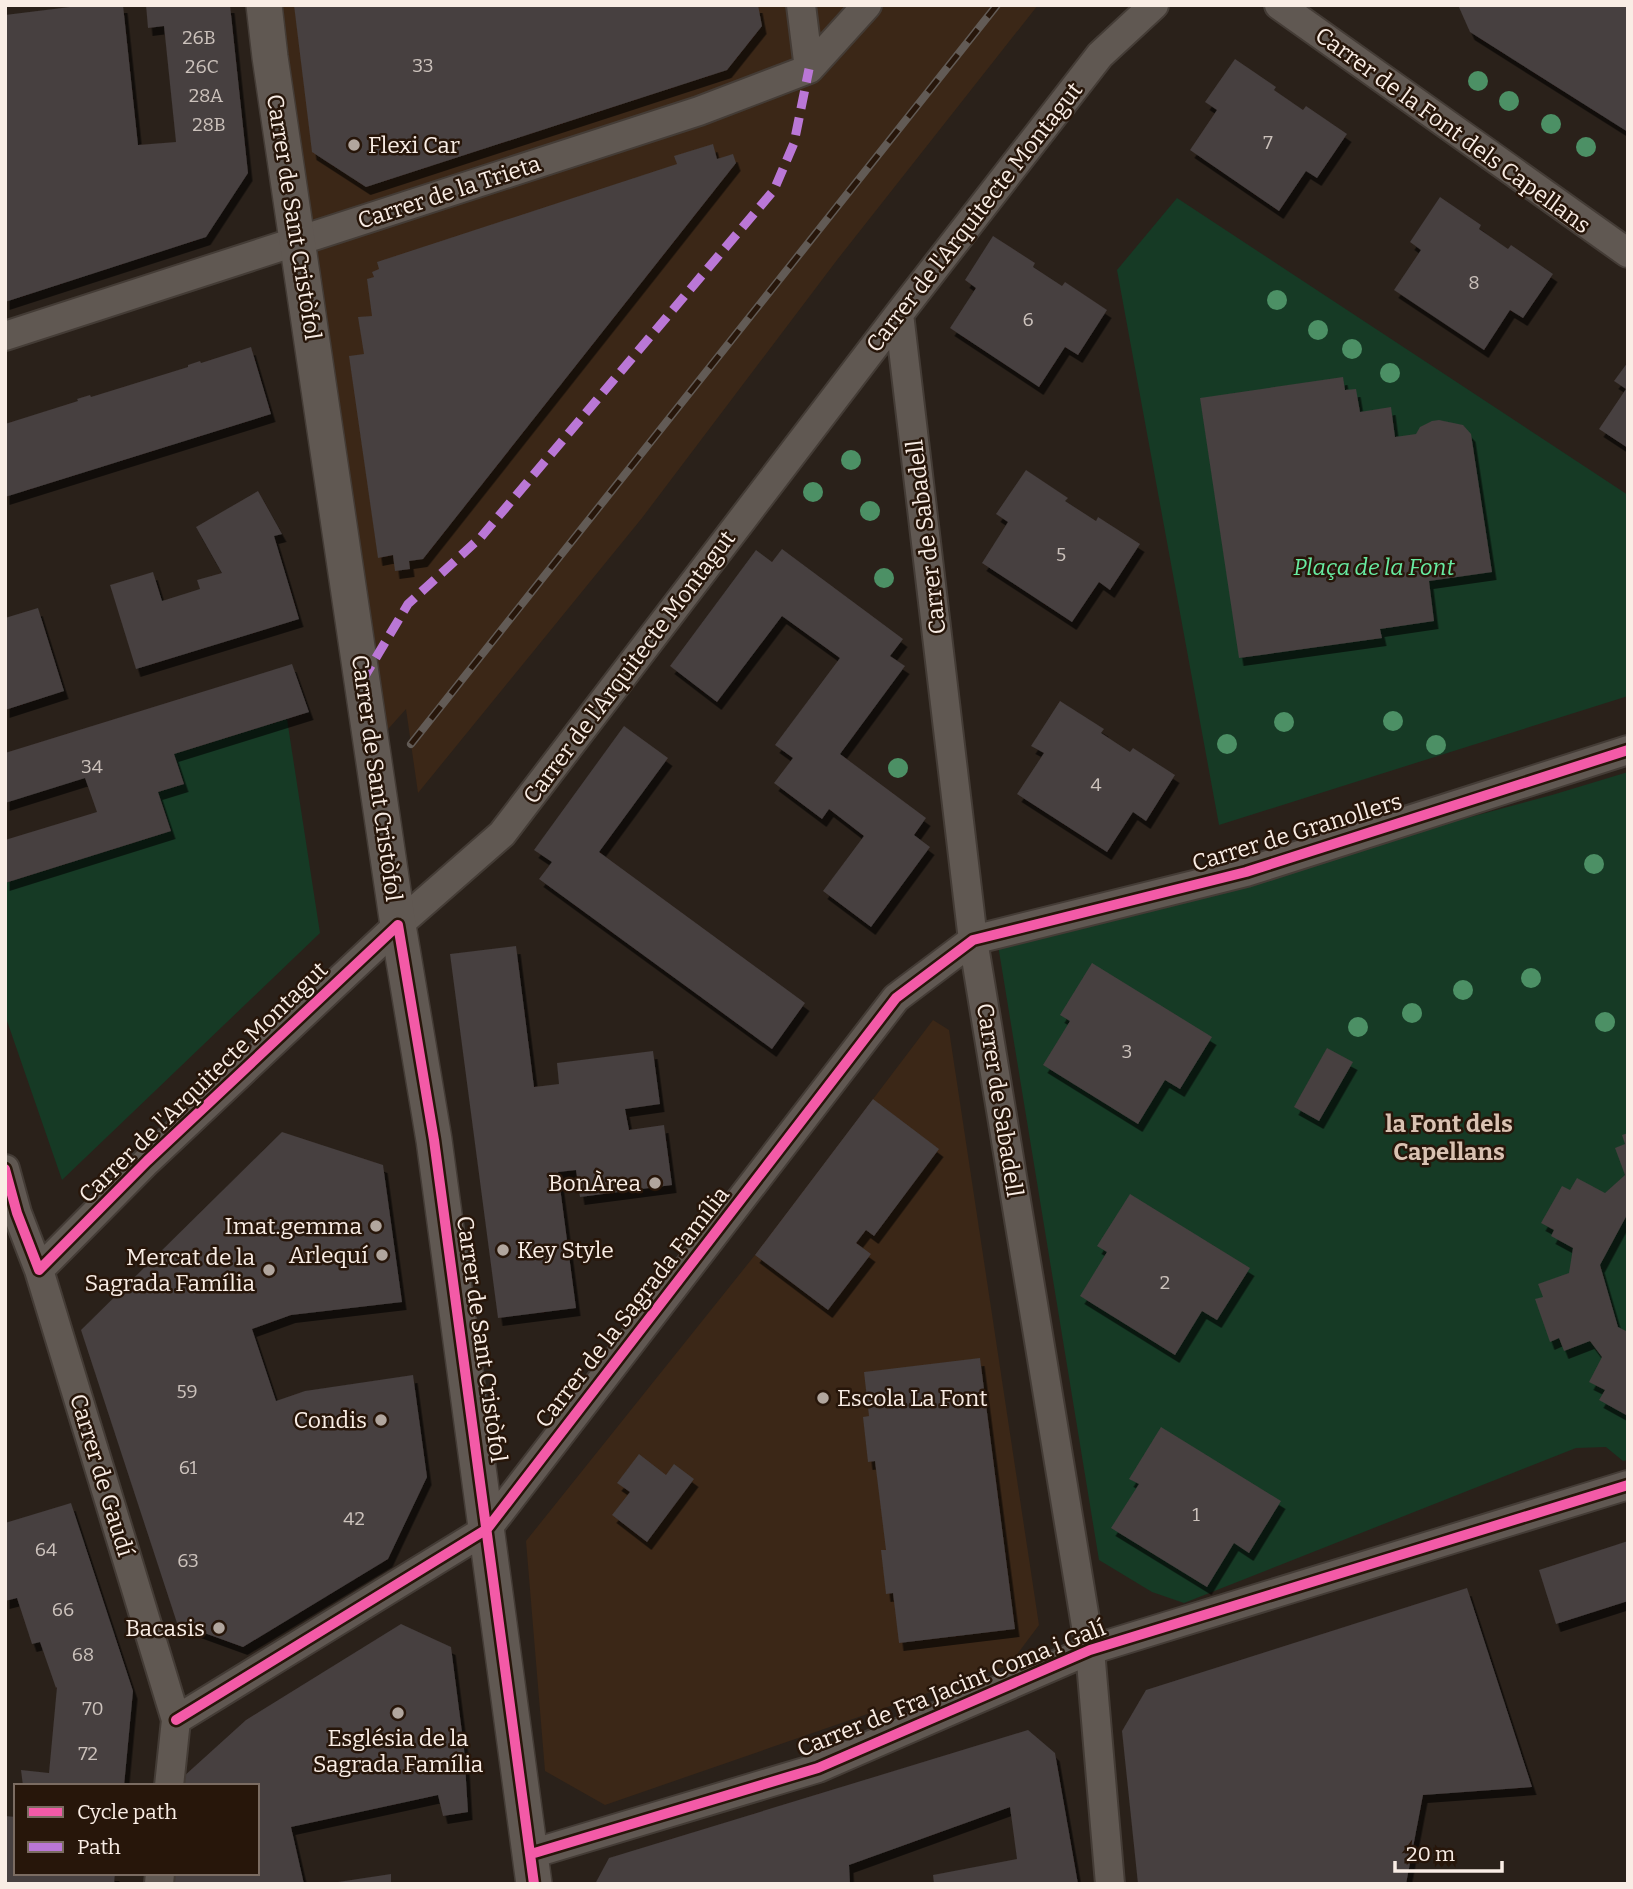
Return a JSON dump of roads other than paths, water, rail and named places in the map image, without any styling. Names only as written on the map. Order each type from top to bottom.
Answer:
[{"type":"street","name":"Carrer de Sant Cristòfol","points":[[264,5],[398,925],[434,1140],[532,1869]]},
{"type":"street","points":[[801,5],[809,69]]},
{"type":"street","name":"Carrer de la Trieta","points":[[5,336],[699,111],[809,69],[867,5]]},
{"type":"street","name":"Carrer de l'Arquitecte Montagut","points":[[40,1270],[147,1161],[398,925],[502,834],[1100,55],[1154,5]]},
{"type":"street","name":"Carrer de la Font dels Capellans","points":[[1279,5],[1628,253]]},
{"type":"street","name":"Carrer de Sabadell","points":[[899,314],[974,940],[1090,1650],[1110,1884]]},
{"type":"street","name":"Carrer de Granollers","points":[[974,940],[1246,872],[1628,750]]},
{"type":"street","name":"Carrer de la Sagrada Família","points":[[176,1720],[487,1529],[896,998],[974,940]]},
{"type":"street","name":"Carrer de Gaudí","points":[[5,1169],[18,1213],[40,1270],[176,1720],[169,1784]]},
{"type":"street","name":"Carrer de Fra Jacint Coma i Galí","points":[[532,1869],[818,1768],[1090,1650],[1628,1485]]},
{"type":"railway","points":[[411,744],[997,5]]},
{"type":"place","name":"Flexi Car","points":[[354,145]]},
{"type":"place","name":"BonÀrea","points":[[655,1183]]},
{"type":"place","name":"Imat.gemma","points":[[376,1226]]},
{"type":"place","name":"Key Style","points":[[503,1250]]},
{"type":"place","name":"Arlequí","points":[[382,1255]]},
{"type":"place","name":"Mercat de la Sagrada Família","points":[[269,1270]]},
{"type":"place","name":"Escola La Font","points":[[823,1398]]},
{"type":"place","name":"Condis","points":[[381,1420]]},
{"type":"place","name":"Bacasis","points":[[219,1628]]},
{"type":"place","name":"Església de la Sagrada Família","points":[[398,1713]]},
{"type":"district","name":"la Font dels Capellans","points":[[1449,1138]]},
{"type":"park label","name":"Plaça de la Font","points":[[1374,567]]}]
